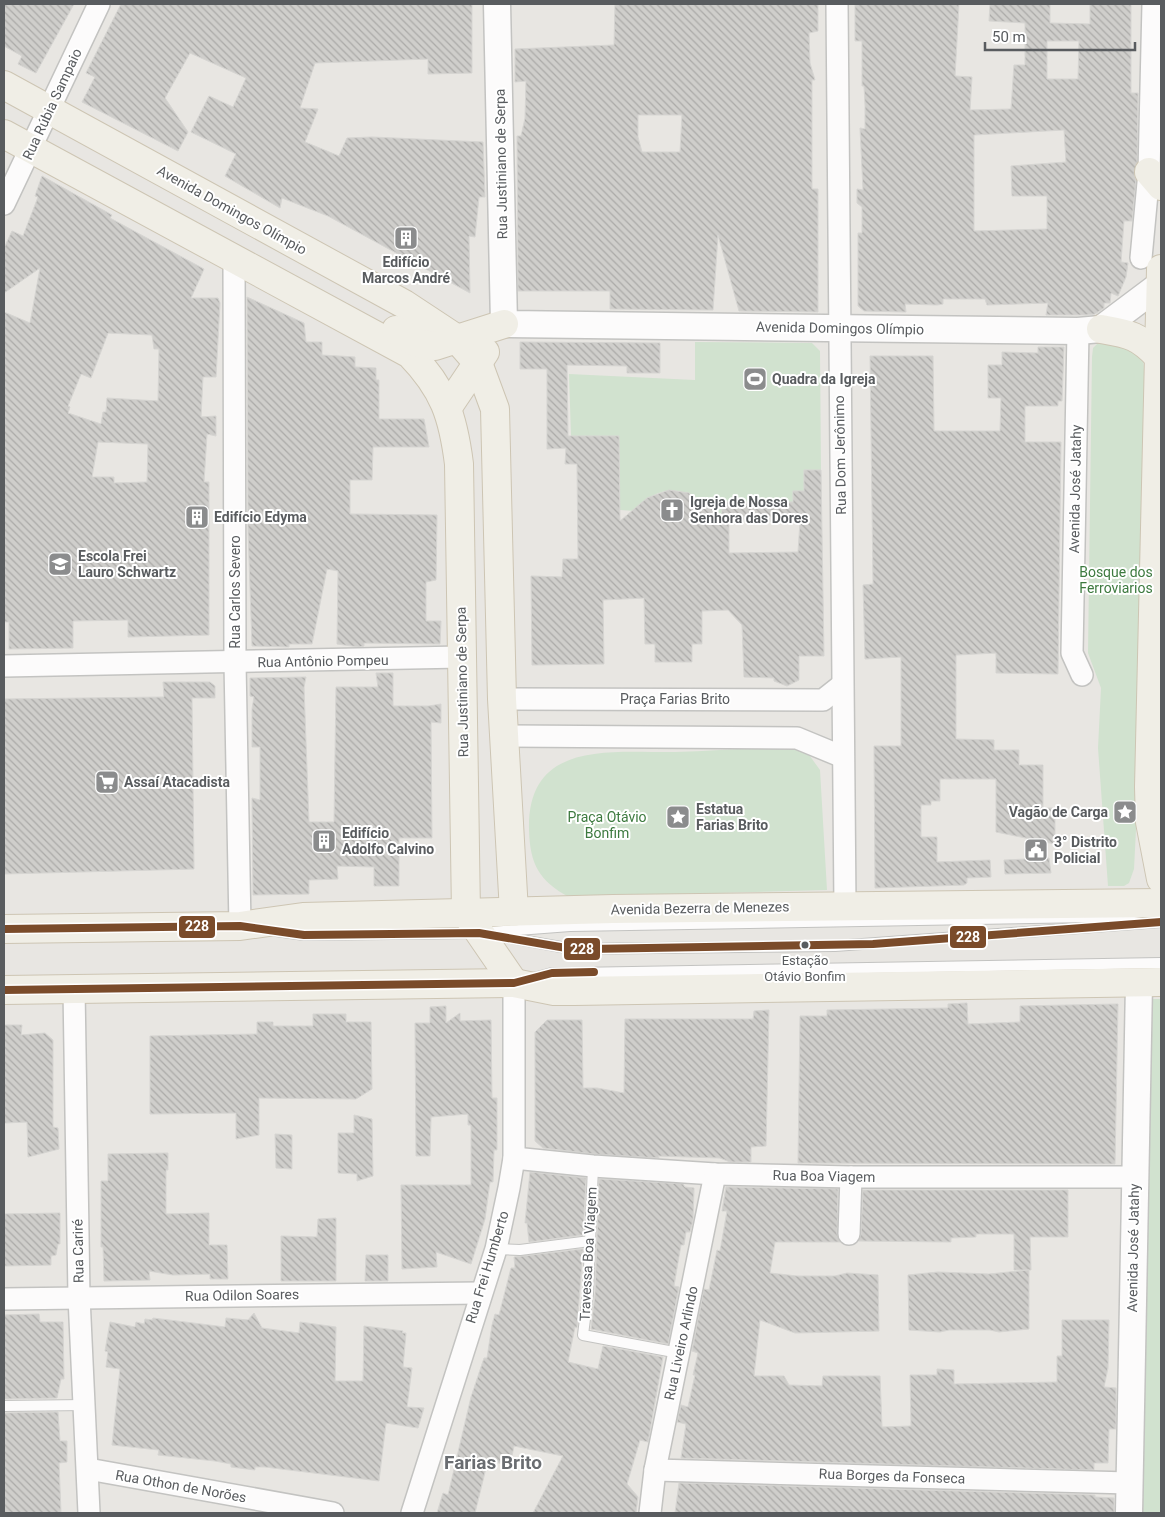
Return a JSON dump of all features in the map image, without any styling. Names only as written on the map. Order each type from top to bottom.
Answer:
[{"type":"main road","name":"Avenida Domingos Olímpio","points":[[4,85],[404,304],[457,339]]},
{"type":"main road","points":[[4,134],[276,281],[310,285],[338,296],[417,343],[435,346],[504,324]]},
{"type":"main road","points":[[1151,263],[1161,285],[1149,787],[1150,822],[1161,879]]},
{"type":"main road","name":"Rua Justiniano de Serpa","points":[[276,281],[410,354],[428,372],[448,407],[459,464],[462,657],[472,923]]},
{"type":"main road","points":[[448,407],[504,324]]},
{"type":"main road","points":[[1090,330],[1133,334],[1144,341],[1158,356]]},
{"type":"main road","points":[[457,339],[478,363],[495,409],[502,699],[514,912]]},
{"type":"main road","name":"Avenida Bezerra de Menezes","points":[[4,929],[240,926],[303,916],[472,923],[514,912],[1161,903]]},
{"type":"main road","points":[[472,923],[514,983]]},
{"type":"main road","points":[[4,990],[514,983],[560,991],[1150,982]]},
{"type":"street","name":"Rua Rúbia Sampaio","points":[[4,204],[99,4]]},
{"type":"street","name":"Rua Justiniano de Serpa","points":[[497,4],[504,324]]},
{"type":"street","name":"Rua Dom Jerônimo","points":[[837,4],[845,907]]},
{"type":"street","points":[[1151,263],[1155,179],[1153,4]]},
{"type":"street","name":"Rua Carlos Severo","points":[[234,258],[235,663],[240,926]]},
{"type":"street","points":[[1090,330],[1161,285]]},
{"type":"street","name":"Avenida Domingos Olímpio","points":[[504,324],[1090,330]]},
{"type":"street","name":"Avenida José Jatahy","points":[[1082,675],[1072,653],[1090,330]]},
{"type":"street","name":"Rua Antônio Pompeu","points":[[4,666],[235,663],[462,657]]},
{"type":"street","name":"Praça Farias Brito","points":[[502,699],[822,700],[842,685]]},
{"type":"street","points":[[504,736],[797,738],[843,756]]},
{"type":"street","name":"Avenida José Jatahy","points":[[1129,1513],[1134,1177],[1150,982]]},
{"type":"street","name":"Rua Frei Humberto","points":[[412,1513],[480,1293],[496,1249],[514,1158],[514,983]]},
{"type":"street","name":"Rua Cariré","points":[[74,989],[78,1297],[89,1513]]},
{"type":"street","name":"Rua Boa Viagem","points":[[514,1158],[593,1166],[715,1174],[850,1177],[1134,1177]]},
{"type":"street","name":"Rua Liveiro Arlindo","points":[[650,1513],[655,1470],[715,1174]]},
{"type":"street","points":[[849,1234],[850,1177]]},
{"type":"street","name":"Rua Odilon Soares","points":[[4,1299],[480,1293]]},
{"type":"street","name":"Rua Othon de Norões","points":[[88,1469],[333,1513]]},
{"type":"street","name":"Rua Borges da Fonseca","points":[[655,1470],[1129,1483]]},
{"type":"lane","name":"Avenida Bezerra de Menezes","points":[[472,923],[570,926],[1082,917],[1161,922]]},
{"type":"lane","name":"Avenida Bezerra de Menezes","points":[[472,923],[572,949],[835,946],[1090,929],[1142,922]]},
{"type":"lane","points":[[514,983],[552,973],[1161,963]]},
{"type":"lane","name":"Travessa Boa Viagem","points":[[593,1166],[583,1335],[679,1353]]},
{"type":"lane","points":[[496,1249],[520,1250],[590,1241]]},
{"type":"lane","points":[[4,1406],[84,1405]]},
{"type":"green space","points":[[695,342],[812,343],[820,351],[821,470],[804,470],[804,491],[793,491],[793,502],[722,502],[722,514],[711,516],[694,498],[684,493],[664,491],[645,501],[635,511],[620,510],[619,436],[571,436],[569,374],[695,380]]},
{"type":"green space","name":"Bosque dos Ferroviarios","points":[[1098,343],[1134,343],[1143,351],[1145,391],[1143,692],[1134,869],[1129,883],[1124,886],[1108,886],[1098,748],[1101,688],[1088,653],[1092,357],[1093,348]]},
{"type":"green space","name":"Praça Otávio Bonfim","points":[[785,746],[807,752],[820,770],[827,890],[569,897],[550,885],[543,878],[534,862],[531,853],[529,830],[532,801],[542,780],[558,766],[578,757],[601,753],[689,752]]},
{"type":"green space","points":[[1153,999],[1161,999],[1161,1513],[1142,1513],[1150,1009]]},
{"type":"building","points":[[4,4],[74,4],[36,73],[18,64],[22,56],[4,46]]},
{"type":"building","points":[[121,4],[472,4],[472,73],[428,74],[428,59],[315,63],[300,108],[318,109],[305,142],[339,156],[347,138],[372,137],[483,142],[485,197],[479,197],[475,237],[469,236],[470,293],[328,216],[282,198],[280,208],[225,176],[236,154],[191,132],[209,96],[233,107],[246,78],[190,53],[165,98],[188,132],[178,151],[82,102],[95,77],[86,73]]},
{"type":"building","points":[[615,4],[818,4],[818,31],[809,33],[810,63],[815,80],[812,80],[812,189],[818,189],[818,312],[739,311],[718,235],[713,310],[610,309],[610,291],[518,291],[517,136],[521,136],[525,118],[526,81],[515,82],[515,49],[614,45]],"holes":[[[638,115],[682,115],[680,152],[642,152],[638,137]]]},
{"type":"building","points":[[855,4],[959,4],[955,76],[972,77],[970,110],[1011,109],[1014,65],[1025,65],[1025,23],[989,21],[990,4],[1050,4],[1050,23],[1090,24],[1090,4],[1131,4],[1131,93],[1138,93],[1137,163],[1134,174],[1136,179],[1132,221],[1124,221],[1121,262],[1128,263],[1126,277],[1118,296],[1111,293],[1110,303],[1104,303],[1104,308],[1095,314],[1085,315],[1046,315],[1048,303],[987,305],[985,299],[943,299],[943,304],[937,305],[905,304],[906,312],[864,311],[858,306],[858,233],[862,233],[862,207],[857,203],[857,189],[863,190],[860,128],[865,129],[865,105],[864,86],[862,86],[862,41],[855,41]],"holes":[[[1047,41],[1079,41],[1078,79],[1047,79]],[[1064,130],[1066,162],[1011,166],[1012,196],[1047,196],[1047,229],[974,231],[974,135]]]},
{"type":"building","points":[[42,176],[112,215],[110,218],[204,269],[191,298],[218,298],[220,303],[216,377],[203,377],[201,417],[216,416],[216,436],[207,434],[204,482],[209,482],[209,635],[128,637],[128,620],[73,621],[73,648],[9,649],[9,622],[4,622],[4,312],[30,323],[40,268],[4,293],[4,248],[12,231],[23,236],[38,197],[35,196]],"holes":[[[108,333],[152,335],[154,349],[159,349],[158,401],[107,398],[106,412],[103,412],[101,424],[68,413],[70,407],[68,406],[81,374],[91,378]],[[98,442],[148,444],[147,482],[114,483],[114,477],[92,477]]]},
{"type":"building","points":[[247,297],[304,323],[306,342],[322,342],[322,355],[355,357],[355,367],[376,368],[376,380],[379,380],[379,419],[424,419],[429,447],[373,447],[372,480],[350,480],[350,514],[437,515],[436,580],[426,582],[426,621],[441,621],[440,644],[364,643],[364,646],[359,647],[337,644],[338,571],[327,569],[312,644],[289,644],[289,647],[252,646],[248,530]]},
{"type":"building","points":[[520,342],[660,343],[660,373],[627,373],[627,366],[567,365],[568,436],[619,436],[620,521],[647,498],[669,490],[689,493],[722,516],[722,502],[793,502],[793,491],[804,491],[804,470],[821,470],[824,656],[799,656],[799,680],[787,686],[774,681],[774,678],[744,677],[742,625],[728,610],[702,611],[702,644],[692,644],[692,662],[655,662],[655,644],[645,644],[644,598],[603,600],[604,664],[532,665],[531,576],[562,577],[563,559],[578,559],[577,464],[565,464],[566,448],[547,449],[547,369],[520,369]],"holes":[[[729,521],[800,522],[798,552],[729,553]]]},
{"type":"building","points":[[1038,347],[1064,347],[1062,401],[1058,401],[1058,406],[1025,406],[1025,442],[1061,442],[1058,674],[996,673],[996,653],[956,655],[956,739],[994,740],[994,750],[1019,750],[1019,765],[1043,765],[1043,808],[1055,808],[1055,844],[996,832],[996,779],[940,779],[940,801],[931,801],[931,805],[921,805],[921,837],[937,837],[937,862],[990,860],[991,877],[967,878],[967,883],[964,885],[875,888],[874,746],[901,746],[901,657],[865,659],[863,585],[873,584],[870,356],[933,356],[934,431],[1000,431],[1001,398],[988,398],[988,365],[1002,365],[1002,352],[1038,353]]},
{"type":"building","points":[[376,673],[393,673],[393,706],[441,704],[441,723],[431,722],[432,838],[399,838],[399,886],[374,886],[374,867],[337,866],[338,879],[309,880],[309,894],[253,895],[252,798],[260,800],[260,747],[252,747],[252,709],[254,697],[250,696],[250,678],[306,677],[304,687],[309,822],[334,822],[336,687],[378,687]]},
{"type":"building","name":"Assaí Atacadista","points":[[163,682],[210,682],[215,686],[215,698],[192,698],[194,869],[4,874],[4,699],[164,697]]},
{"type":"building","points":[[1049,858],[1051,873],[1005,874],[1004,860]]},
{"type":"building","points":[[967,1003],[968,1024],[1020,1022],[1020,1006],[1118,1004],[1115,1164],[798,1163],[800,1016],[827,1016],[827,1010],[948,1008],[948,1004]]},
{"type":"building","points":[[446,1006],[446,1023],[460,1013],[460,1021],[491,1020],[492,1098],[497,1098],[497,1150],[494,1150],[493,1182],[490,1182],[485,1219],[471,1264],[436,1252],[437,1267],[402,1269],[401,1185],[471,1185],[471,1125],[468,1125],[468,1114],[431,1117],[430,1156],[416,1156],[415,1023],[430,1023],[430,1007]]},
{"type":"building","points":[[769,1010],[766,1146],[751,1147],[751,1162],[730,1162],[720,1158],[658,1156],[659,1158],[594,1154],[543,1148],[535,1141],[535,1032],[547,1020],[582,1020],[583,1088],[597,1088],[624,1093],[625,1019],[753,1019],[754,1011]]},
{"type":"building","points":[[313,1014],[346,1014],[346,1022],[371,1022],[372,1089],[356,1099],[259,1098],[259,1135],[236,1139],[236,1113],[150,1114],[150,1036],[257,1034],[257,1022],[273,1022],[273,1026],[313,1026]]},
{"type":"building","points":[[4,1025],[22,1025],[21,1035],[45,1033],[53,1040],[53,1127],[58,1128],[59,1149],[28,1157],[27,1122],[4,1123]]},
{"type":"building","points":[[354,1115],[372,1119],[373,1176],[357,1181],[357,1174],[338,1173],[338,1133],[354,1133]]},
{"type":"building","points":[[275,1134],[292,1135],[292,1169],[276,1168]]},
{"type":"building","points":[[168,1153],[166,1214],[209,1213],[209,1245],[227,1245],[228,1279],[210,1279],[210,1274],[173,1275],[149,1271],[150,1280],[104,1281],[103,1247],[101,1247],[101,1181],[108,1181],[108,1154]]},
{"type":"building","points":[[530,1172],[586,1178],[583,1235],[529,1242],[527,1223],[525,1223]]},
{"type":"building","points":[[599,1179],[683,1184],[685,1187],[694,1188],[693,1220],[690,1232],[686,1232],[684,1245],[681,1245],[674,1286],[679,1287],[668,1344],[591,1329],[595,1294]]},
{"type":"building","points":[[726,1187],[838,1189],[837,1234],[840,1242],[775,1242],[770,1273],[797,1276],[835,1276],[847,1273],[878,1275],[879,1331],[795,1333],[760,1320],[754,1376],[784,1376],[789,1385],[822,1386],[823,1376],[880,1376],[882,1427],[911,1426],[910,1375],[937,1375],[937,1369],[954,1370],[954,1384],[1057,1382],[1057,1356],[1062,1356],[1062,1320],[1109,1320],[1108,1368],[1104,1387],[1116,1388],[1116,1429],[1109,1429],[1108,1463],[1094,1463],[1094,1470],[681,1458],[686,1424],[677,1422],[681,1405],[688,1407],[695,1375],[693,1375],[698,1353],[692,1351],[704,1289],[709,1290],[717,1250],[720,1251],[727,1211],[722,1211]]},
{"type":"building","points":[[863,1190],[1068,1190],[1068,1237],[1030,1237],[1031,1270],[1014,1270],[1014,1234],[976,1234],[976,1237],[951,1238],[951,1242],[859,1241]]},
{"type":"building","points":[[60,1213],[60,1244],[58,1244],[56,1255],[51,1256],[51,1265],[4,1266],[4,1214]]},
{"type":"building","points":[[336,1218],[336,1281],[281,1281],[281,1236],[317,1237],[318,1219]]},
{"type":"building","points":[[583,1249],[577,1328],[575,1327],[568,1362],[598,1369],[603,1346],[663,1357],[648,1442],[640,1440],[627,1484],[638,1497],[636,1513],[533,1513],[563,1456],[514,1446],[510,1466],[488,1460],[475,1513],[437,1513],[443,1493],[448,1495],[471,1397],[484,1358],[487,1358],[495,1314],[499,1315],[511,1268],[515,1268],[514,1257]]},
{"type":"building","points":[[366,1255],[388,1255],[388,1281],[365,1281]]},
{"type":"building","points":[[1029,1270],[1029,1329],[999,1332],[990,1330],[949,1330],[940,1332],[909,1330],[908,1275],[938,1272],[989,1274]]},
{"type":"building","points":[[254,1313],[262,1328],[299,1333],[300,1322],[336,1327],[335,1381],[363,1381],[364,1326],[406,1333],[403,1367],[412,1368],[407,1407],[424,1408],[418,1428],[386,1423],[379,1481],[265,1467],[255,1467],[255,1470],[231,1467],[231,1464],[215,1461],[158,1455],[159,1450],[112,1445],[120,1369],[106,1367],[108,1352],[105,1351],[110,1322],[135,1327],[136,1322],[144,1324],[145,1319],[152,1320],[153,1318],[225,1327],[226,1318],[248,1320]]},
{"type":"building","points":[[39,1314],[40,1322],[63,1322],[64,1379],[61,1379],[57,1398],[4,1399],[4,1315]]},
{"type":"building","points":[[58,1412],[60,1441],[67,1441],[67,1462],[59,1463],[61,1513],[4,1513],[4,1413]]},
{"type":"building","points":[[679,1483],[1095,1495],[1095,1497],[1114,1498],[1114,1513],[675,1513]]},
{"type":"transit line","name":"228","points":[[4,929],[240,926],[304,935],[479,933],[572,949],[588,949],[873,944],[1161,922]]},
{"type":"transit line","name":"228","points":[[4,990],[514,983],[552,973],[594,972]]},
{"type":"place","name":"Edifício Marcos André","points":[[406,238]]},
{"type":"place","name":"Quadra da Igreja","points":[[755,379]]},
{"type":"place","name":"Igreja de Nossa Senhora das Dores","points":[[672,510]]},
{"type":"place","name":"Edifício Edyma","points":[[197,517]]},
{"type":"place","name":"Escola Frei Lauro Schwartz","points":[[60,564]]},
{"type":"place","name":"Assaí Atacadista","points":[[107,782]]},
{"type":"place","name":"Vagão de Carga","points":[[1125,812]]},
{"type":"place","name":"Estatua Farias Brito","points":[[678,817]]},
{"type":"place","name":"Edifício Adolfo Calvino","points":[[324,841]]},
{"type":"place","name":"3° Distrito Policial","points":[[1036,850]]},
{"type":"place","name":"Estação Otávio Bonfim","points":[[805,945]]},
{"type":"district","name":"Farias Brito","points":[[493,1462]]}]
